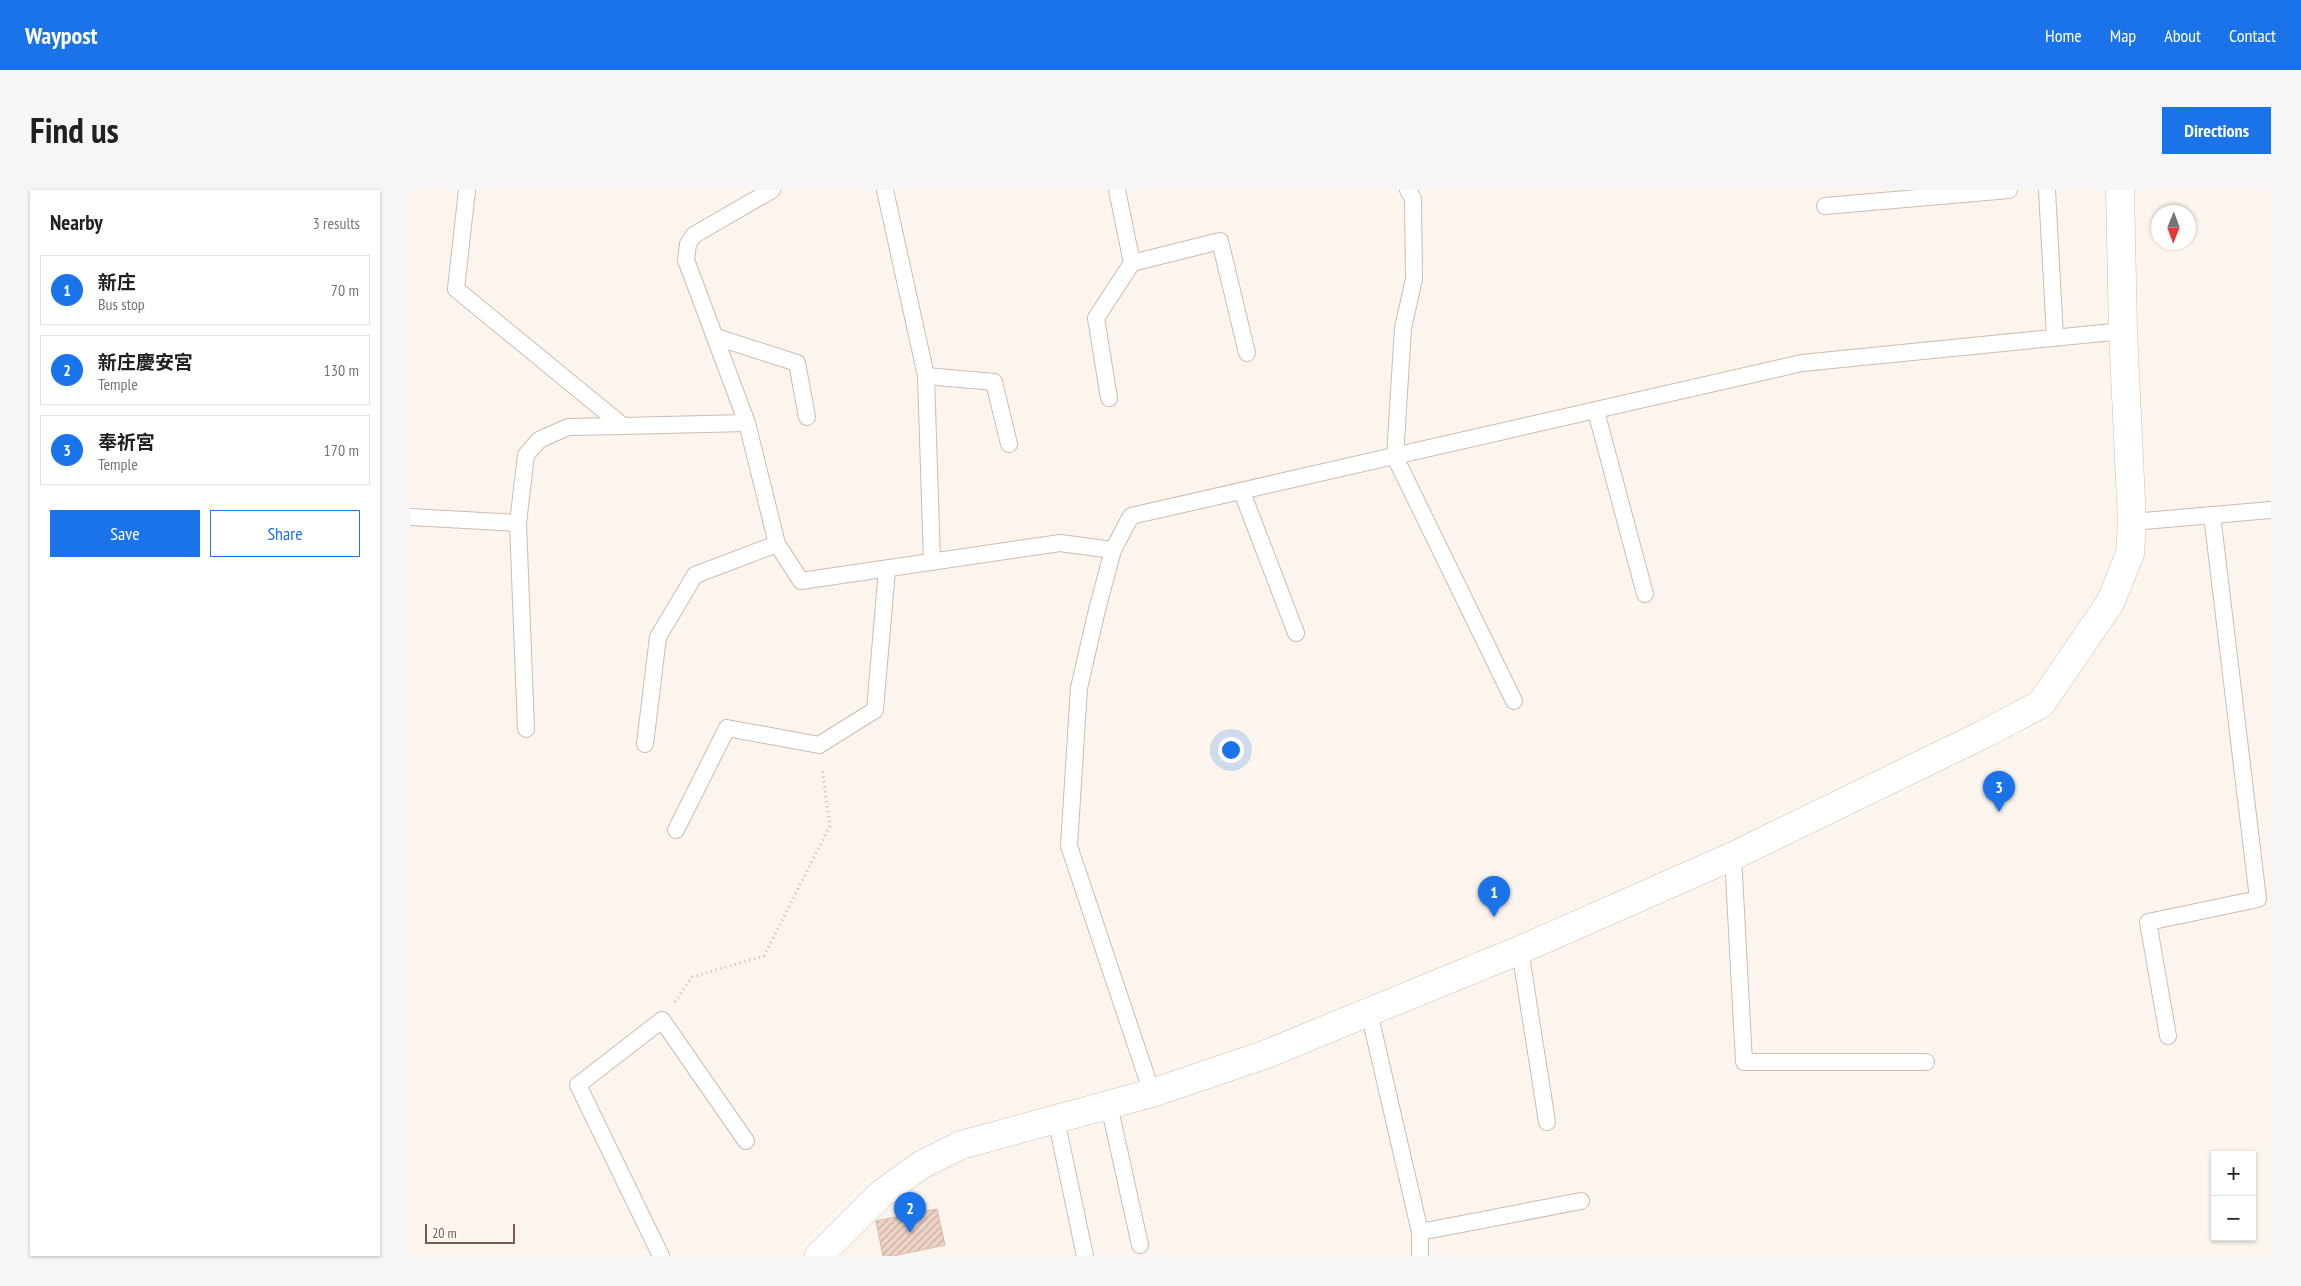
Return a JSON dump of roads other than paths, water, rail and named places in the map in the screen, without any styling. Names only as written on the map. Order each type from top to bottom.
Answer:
[{"type":"street","points":[[819,1256],[881,1194],[921,1165],[961,1145],[1152,1093],[1264,1055],[1370,1012],[1520,950],[1733,856],[1986,733],[2041,704],[2110,603],[2130,554],[2132,522],[2123,331],[2120,190]]},
{"type":"lane","points":[[467,190],[456,289],[623,426]]},
{"type":"lane","points":[[772,190],[702,229],[688,244],[686,260],[747,423],[777,544],[801,581],[1060,543],[1114,550]]},
{"type":"lane","points":[[885,190],[926,376],[932,562]]},
{"type":"lane","points":[[1117,190],[1132,263]]},
{"type":"lane","points":[[1408,190],[1413,199],[1414,279],[1403,328],[1395,457],[1514,701]]},
{"type":"lane","points":[[1824,206],[2009,190]]},
{"type":"lane","points":[[2047,190],[2055,337]]},
{"type":"lane","points":[[1109,398],[1096,318],[1132,263],[1220,242],[1247,354]]},
{"type":"lane","points":[[1152,1093],[1069,846],[1080,688],[1097,610],[1114,550],[1131,516],[1802,363],[2123,331]]},
{"type":"lane","points":[[716,337],[797,363],[807,417]]},
{"type":"lane","points":[[926,376],[994,382],[1008,444]]},
{"type":"lane","points":[[1596,411],[1645,594]]},
{"type":"lane","points":[[526,729],[518,522],[526,455],[539,440],[568,427],[747,423]]},
{"type":"lane","points":[[1242,492],[1296,633]]},
{"type":"lane","points":[[2132,522],[2271,510]]},
{"type":"lane","points":[[2168,1036],[2148,922],[2258,899],[2212,515]]},
{"type":"lane","points":[[410,517],[518,522]]},
{"type":"lane","points":[[645,744],[658,638],[696,575],[777,544]]},
{"type":"lane","points":[[676,830],[727,728],[818,745],[875,710],[887,569]]},
{"type":"lane","points":[[1733,856],[1744,1062],[1926,1062]]},
{"type":"lane","points":[[1520,950],[1547,1122]]},
{"type":"lane","points":[[1370,1012],[1420,1232],[1420,1256]]},
{"type":"lane","points":[[661,1256],[578,1085],[662,1020],[746,1142]]},
{"type":"lane","points":[[1109,1105],[1140,1245]]},
{"type":"lane","points":[[1056,1119],[1085,1256]]},
{"type":"lane","points":[[1420,1232],[1581,1201]]},
{"type":"place","name":"奉祈宮","points":[[1999,812]]},
{"type":"place","name":"新庄","points":[[1494,917]]},
{"type":"place","name":"新庄慶安宮","points":[[910,1233]]}]
